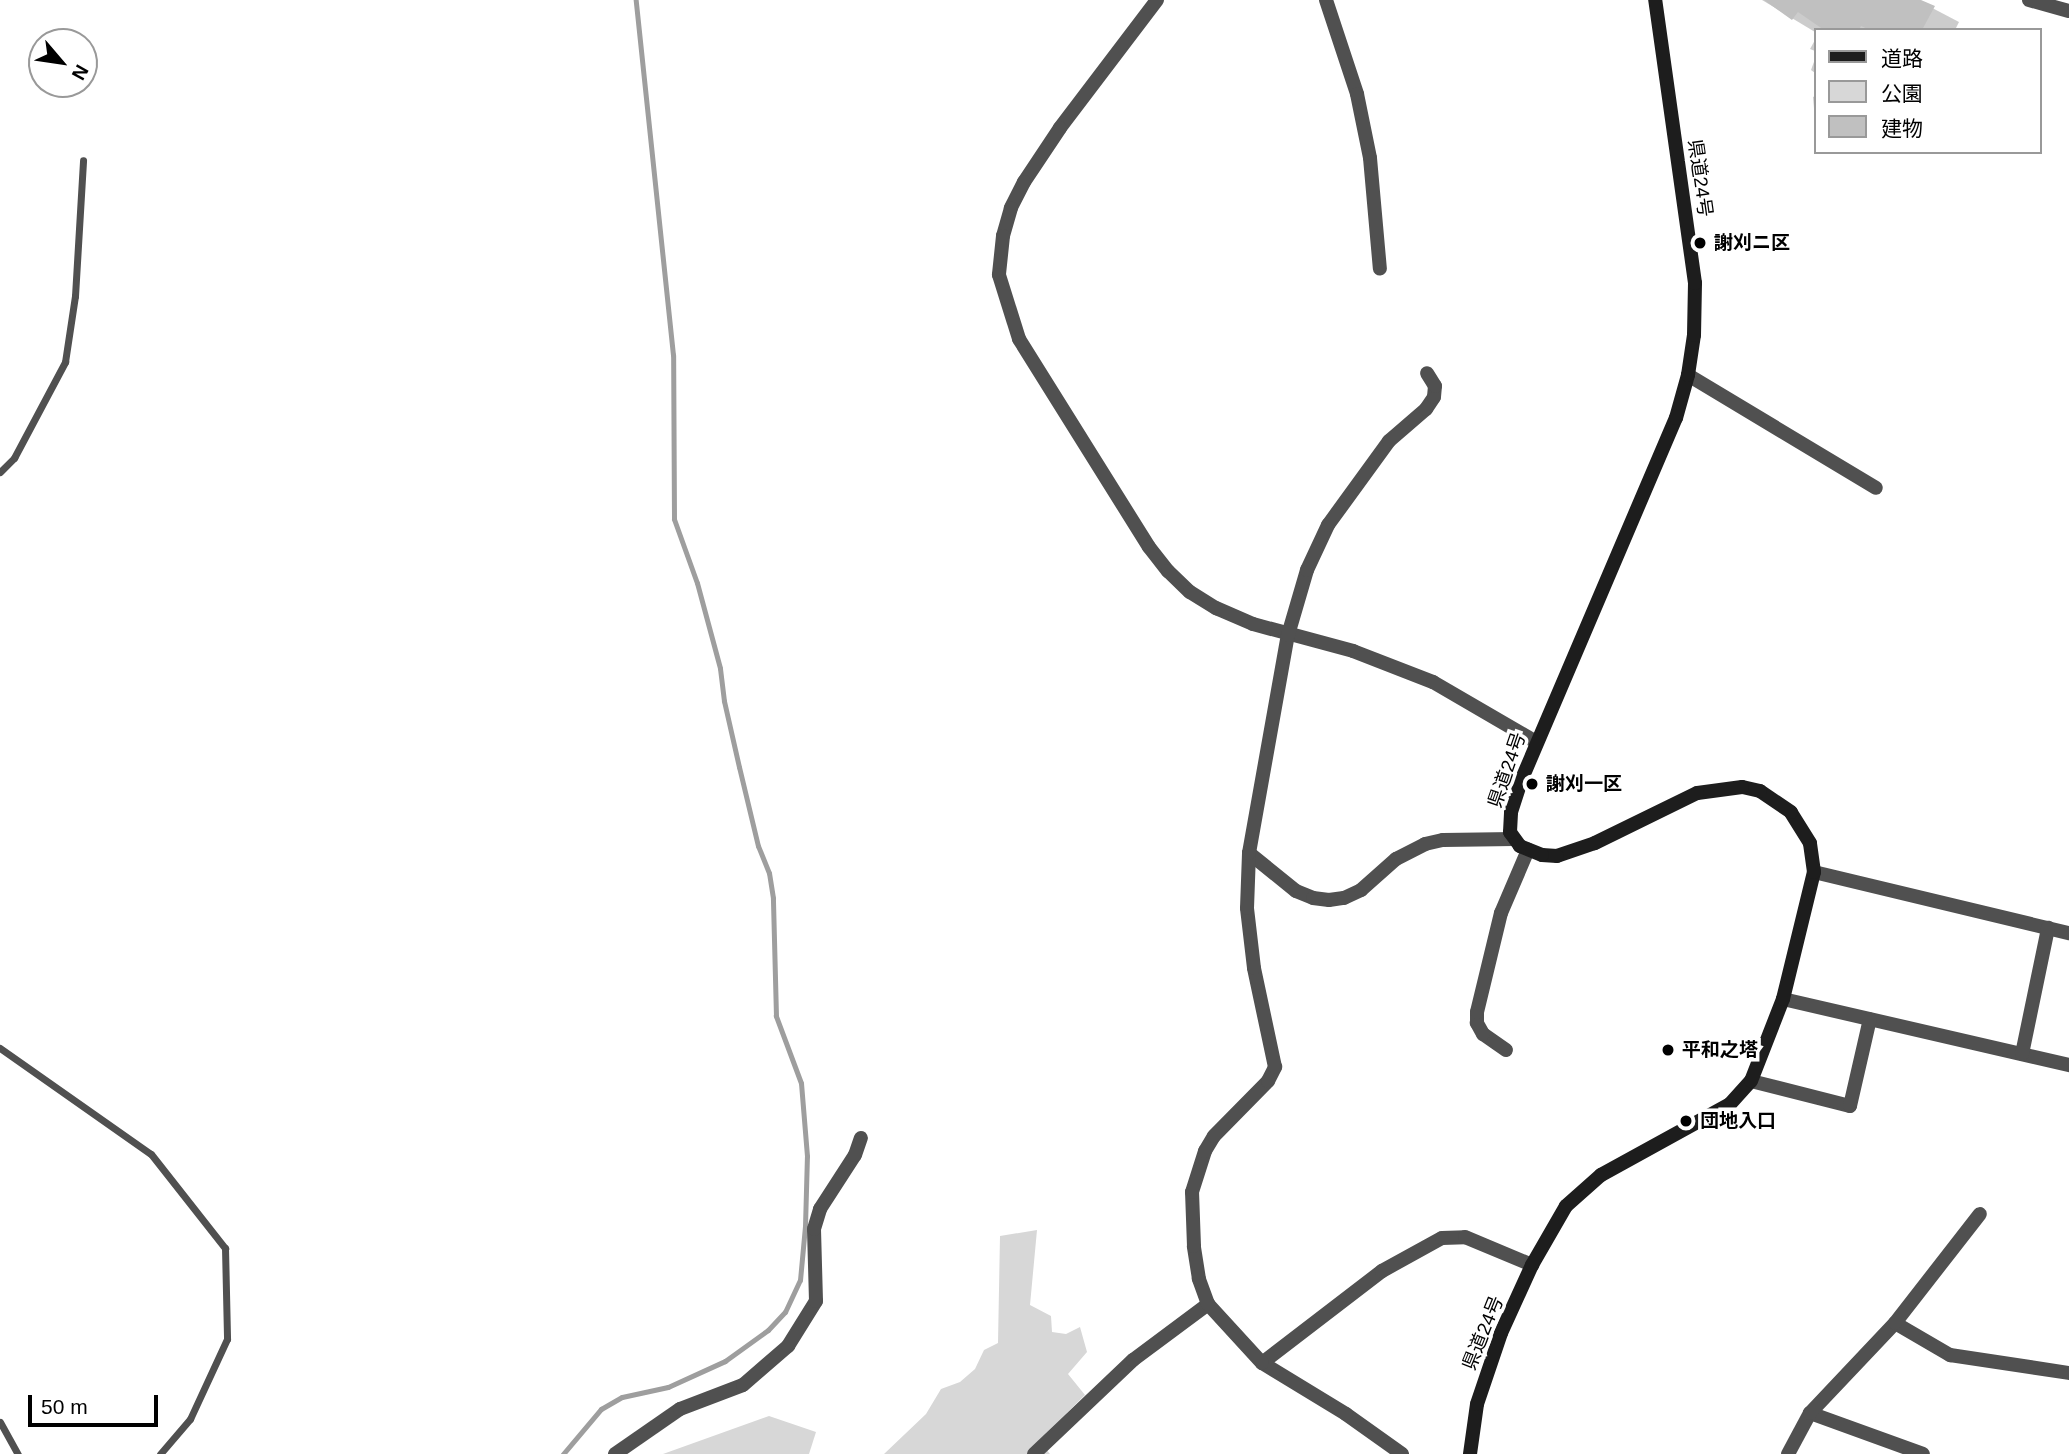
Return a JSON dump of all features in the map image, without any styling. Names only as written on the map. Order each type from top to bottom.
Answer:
[{"type":"main road","name":"県道24号","points":[[1514,839],[1510,832],[1511,812],[1536,741],[1676,418],[1688,375],[1694,335],[1695,283],[1655,0]]},
{"type":"main road","name":"県道24号","points":[[1470,1454],[1477,1404],[1488,1368],[1532,1265],[1566,1206],[1583,1189],[1634,1155],[1730,1104],[1751,1081],[1783,999],[1814,872],[1810,843],[1791,812],[1760,791],[1742,787],[1697,793],[1595,843],[1558,856],[1542,855],[1528,850]]},
{"type":"main road","points":[[1514,839],[1528,850]]},
{"type":"street","points":[[1157,0],[1060,128],[1024,182],[1003,236],[999,275],[1018,339],[1149,547],[1168,571],[1190,592],[1216,608],[1288,635],[1353,651],[1402,668],[1433,682],[1536,741]]},
{"type":"street","points":[[1326,0],[1357,94],[1370,158],[1380,269]]},
{"type":"street","points":[[2029,0],[2069,12]]},
{"type":"street","points":[[1402,1454],[1346,1414],[1262,1363],[1208,1304],[1199,1279],[1192,1219],[1192,1192],[1198,1170],[1214,1136],[1268,1081],[1275,1067],[1249,938],[1249,853],[1288,635],[1307,570],[1328,525],[1389,441],[1426,409],[1434,397],[1435,386],[1427,373]]},
{"type":"street","points":[[1688,375],[1876,488]]},
{"type":"street","points":[[1249,853],[1296,891],[1313,898],[1329,900],[1344,898],[1361,890],[1396,859],[1426,844],[1443,840],[1514,839]]},
{"type":"street","points":[[1506,1050],[1483,1034],[1477,1023],[1477,1012],[1501,913],[1528,850]]},
{"type":"street","points":[[1814,872],[2069,933]]},
{"type":"street","points":[[2022,1054],[2048,928]]},
{"type":"street","points":[[1783,999],[2069,1065]]},
{"type":"street","points":[[1751,1081],[1850,1105],[1870,1019]]},
{"type":"street","points":[[615,1454],[680,1409],[743,1385],[775,1360],[797,1335],[816,1301],[814,1228],[820,1209],[855,1155],[861,1139]]},
{"type":"street","points":[[1788,1454],[1810,1413],[1895,1323],[1980,1214]]},
{"type":"street","points":[[1262,1363],[1382,1271],[1442,1238],[1465,1237],[1532,1265]]},
{"type":"street","points":[[1034,1454],[1133,1360],[1208,1304]]},
{"type":"street","points":[[1895,1323],[1950,1355],[2069,1373]]},
{"type":"street","points":[[1810,1413],[1923,1454]]},
{"type":"lane","points":[[0,472],[14,458],[65,362],[75,296],[83,160]]},
{"type":"lane","points":[[0,1048],[151,1154],[225,1248],[227,1339],[190,1419],[160,1454]]},
{"type":"lane","points":[[0,1422],[18,1454]]},
{"type":"green space","points":[[1037,1230],[1030,1305],[1051,1316],[1052,1332],[1066,1334],[1080,1327],[1087,1352],[1068,1374],[1085,1395],[1039,1440],[1050,1454],[884,1454],[926,1414],[941,1389],[960,1382],[975,1369],[984,1350],[998,1343],[1000,1236]]},
{"type":"green space","points":[[769,1416],[816,1432],[809,1454],[663,1454]]},
{"type":"building","points":[[1764,0],[1921,0],[1935,6],[1923,28],[1821,28],[1798,12],[1792,20]]},
{"type":"waterway","points":[[563,1454],[601,1409],[622,1397],[668,1387],[725,1361],[768,1330],[785,1312],[800,1280],[805,1226],[807,1156],[801,1083],[776,1016],[773,898],[769,873],[758,846],[739,767],[724,701],[720,668],[697,583],[674,519],[673,355],[636,0]]},
{"type":"place","name":"謝刈ニ区","points":[[1700,243]]},
{"type":"place","name":"謝刈一区","points":[[1532,784]]},
{"type":"place","name":"平和之塔","points":[[1668,1050]]},
{"type":"place","name":"団地入口","points":[[1686,1121]]}]
